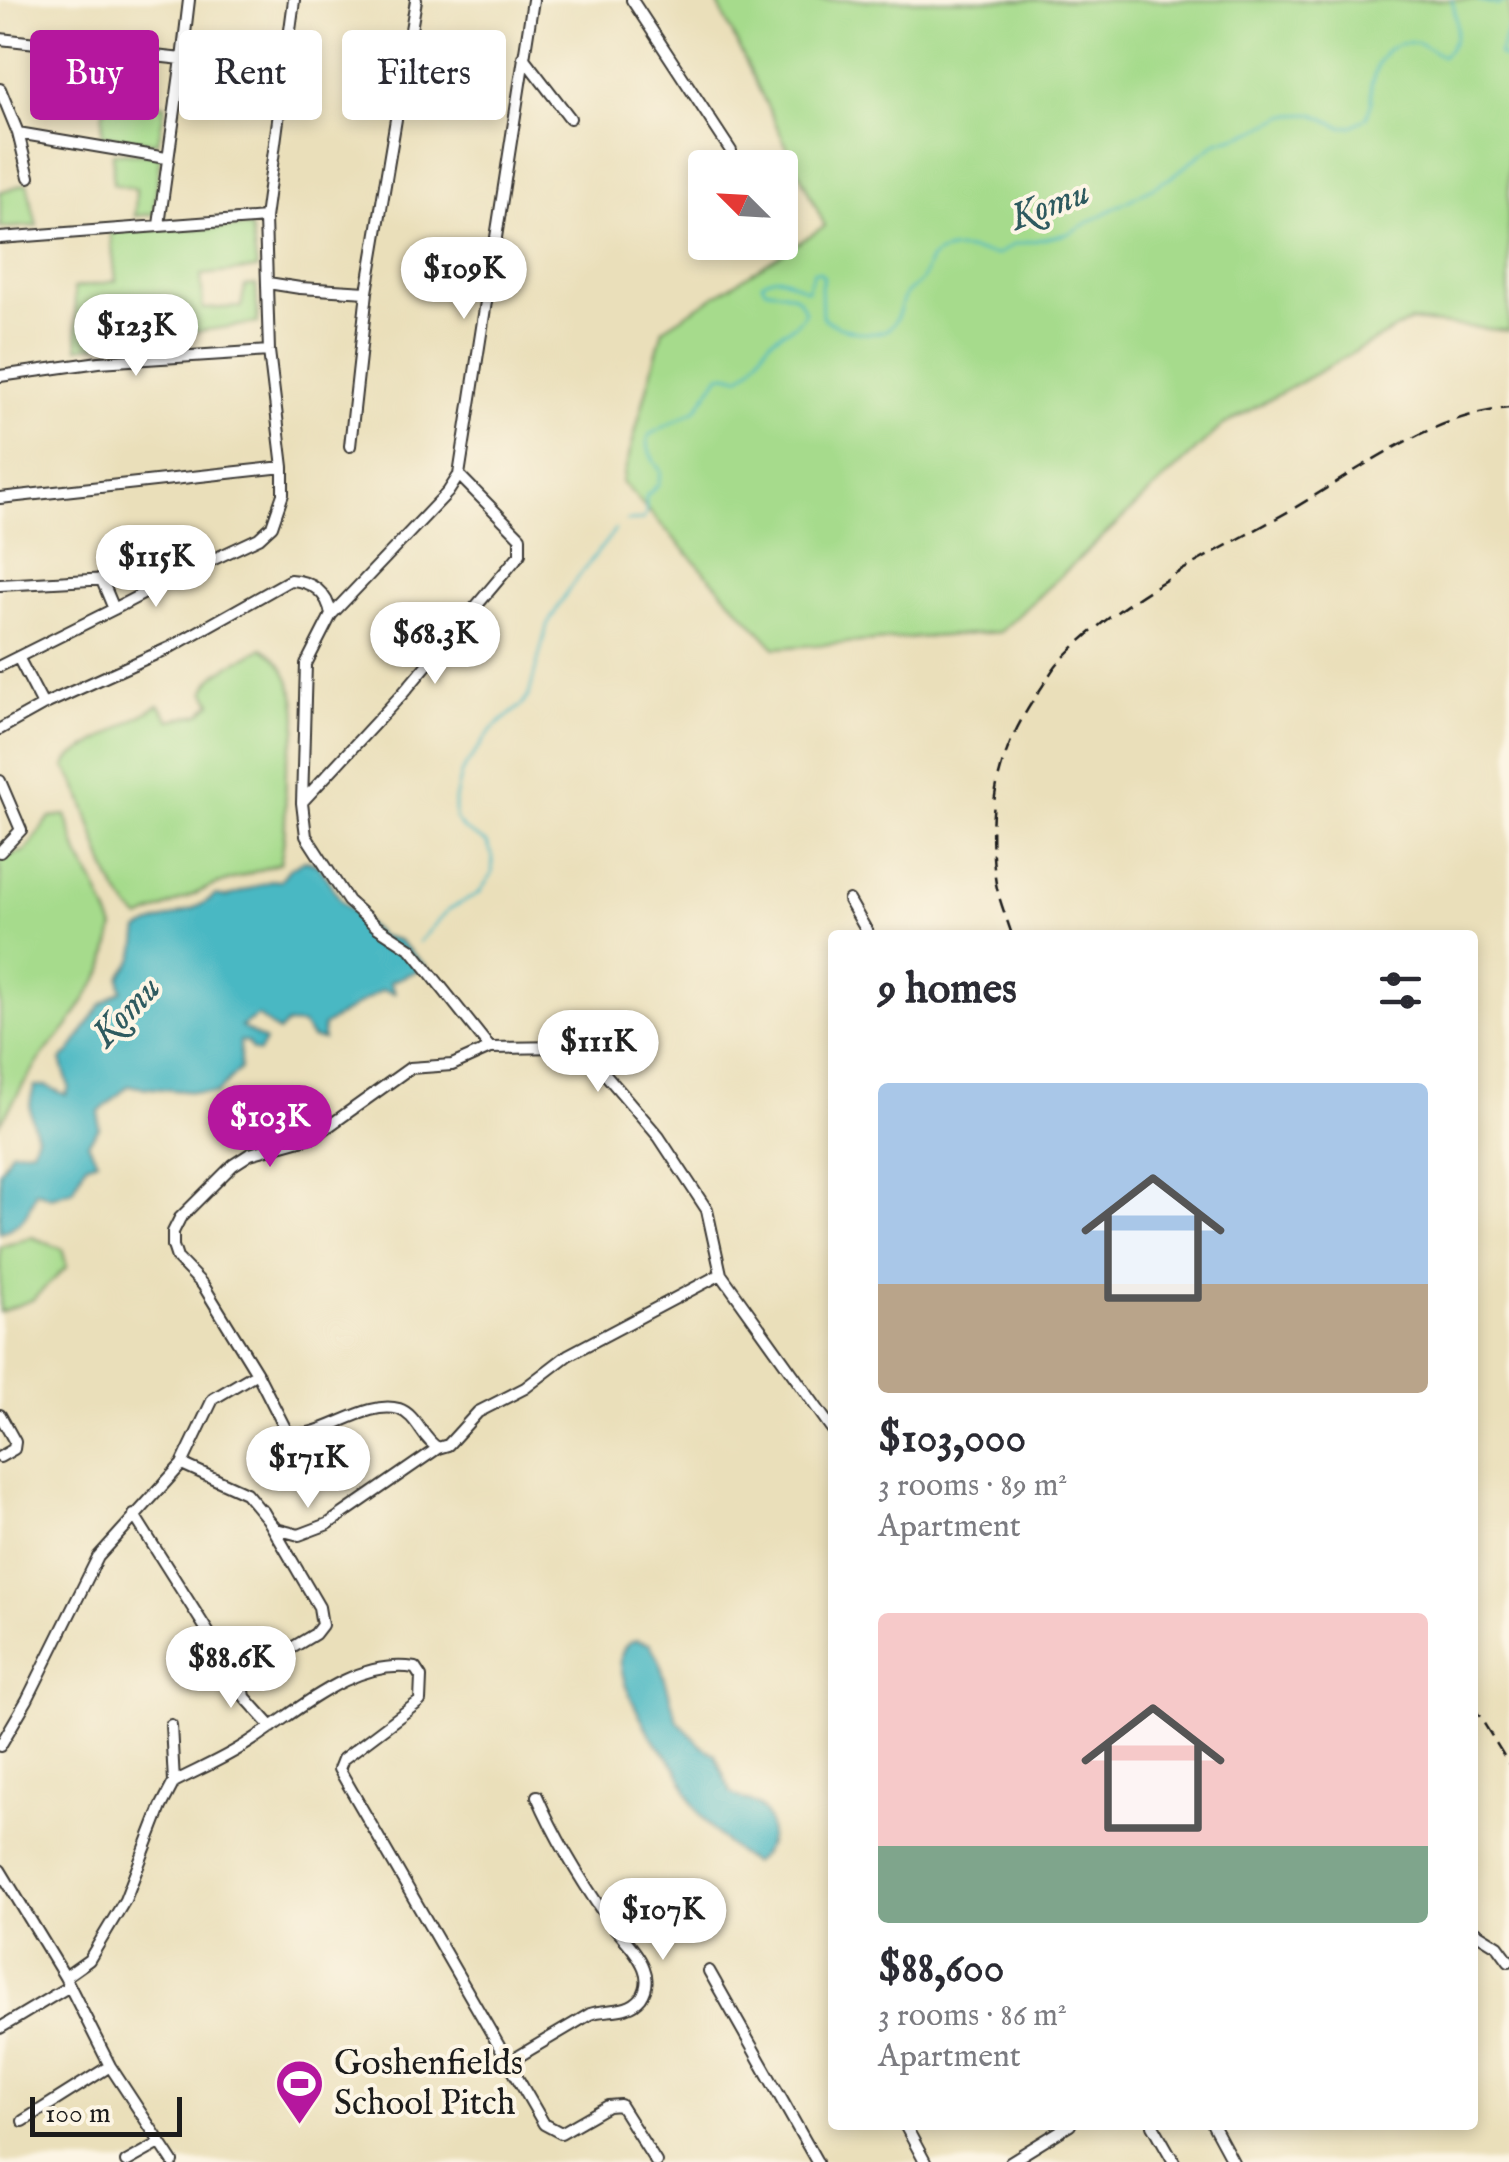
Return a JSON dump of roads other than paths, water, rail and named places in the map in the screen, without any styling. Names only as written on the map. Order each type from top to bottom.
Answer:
[{"type":"street","points":[[186,30],[189,0]]},
{"type":"street","points":[[0,666],[259,538],[272,526],[283,494],[283,467],[268,350],[265,218],[294,0]]},
{"type":"street","points":[[350,446],[367,292],[416,0]]},
{"type":"street","points":[[490,1048],[411,949],[377,927],[348,900],[306,836],[302,803],[306,664],[331,616],[448,492],[459,475],[533,0]]},
{"type":"street","points":[[632,0],[729,150]]},
{"type":"street","points":[[0,39],[179,60]]},
{"type":"street","points":[[524,57],[570,118]]},
{"type":"street","points":[[159,226],[179,78]]},
{"type":"street","points":[[0,89],[18,134],[29,177]]},
{"type":"street","points":[[18,134],[166,158]]},
{"type":"street","points":[[0,238],[265,218]]},
{"type":"street","points":[[268,283],[367,292]]},
{"type":"street","points":[[0,376],[99,362],[268,350]]},
{"type":"street","points":[[0,498],[283,467]]},
{"type":"street","points":[[302,803],[404,692],[520,554],[520,537],[459,475]]},
{"type":"street","points":[[0,584],[180,575]]},
{"type":"street","points":[[101,578],[114,609]]},
{"type":"street","points":[[0,729],[43,704],[169,648],[290,580],[302,581],[323,594],[331,616]]},
{"type":"street","points":[[18,657],[43,704]]},
{"type":"street","points":[[0,781],[21,830],[0,852]]},
{"type":"street","points":[[848,900],[866,930]]},
{"type":"street","points":[[438,1448],[430,1444],[410,1415],[398,1409],[379,1408],[305,1435],[294,1436],[286,1430],[257,1372],[204,1286],[178,1258],[173,1232],[180,1218],[233,1165],[250,1154],[315,1136],[410,1068],[452,1065],[490,1048],[565,1048],[589,1055],[650,1126],[707,1210],[720,1274],[828,1423]]},
{"type":"street","points":[[182,1464],[246,1494],[276,1530],[285,1534],[312,1532],[448,1445],[478,1412],[525,1388],[568,1355],[720,1274]]},
{"type":"street","points":[[0,1746],[98,1557],[182,1464],[213,1399],[257,1372]]},
{"type":"street","points":[[0,1415],[16,1442],[14,1449],[0,1458]]},
{"type":"street","points":[[242,1678],[315,1634],[322,1625],[319,1608],[263,1512]]},
{"type":"street","points":[[134,1516],[234,1673],[242,1678],[246,1697],[272,1727]]},
{"type":"street","points":[[174,1782],[241,1748],[330,1688],[375,1669],[415,1668],[420,1677],[420,1701],[342,1758],[339,1768],[549,2129],[565,2132],[608,2106],[620,2106],[656,2162]]},
{"type":"street","points":[[0,2028],[66,1982],[89,1960],[125,1900],[174,1782],[171,1725]]},
{"type":"street","points":[[509,2062],[590,2014],[633,2004],[642,1997],[648,1980],[642,1964],[598,1905],[553,1833],[537,1796]]},
{"type":"street","points":[[0,1870],[110,2066],[173,2162]]},
{"type":"street","points":[[1478,1934],[1498,1946],[1509,1962]]},
{"type":"street","points":[[710,1971],[817,2162]]},
{"type":"street","points":[[24,2121],[110,2066]]},
{"type":"street","points":[[908,2130],[925,2162]]},
{"type":"street","points":[[1010,2162],[1062,2130]]},
{"type":"street","points":[[1157,2130],[1174,2162]]},
{"type":"street","points":[[1216,2130],[1232,2162]]},
{"type":"street","points":[[126,2162],[160,2144]]},
{"type":"water","points":[[305,860],[318,865],[342,902],[381,936],[398,940],[427,967],[390,982],[395,993],[382,990],[323,1026],[323,1040],[312,1038],[303,1025],[287,1024],[278,1032],[258,1016],[241,1027],[265,1041],[259,1052],[240,1041],[240,1069],[216,1094],[128,1086],[99,1112],[99,1128],[88,1143],[97,1160],[86,1164],[73,1190],[51,1197],[36,1191],[25,1217],[0,1233],[0,1171],[11,1151],[32,1149],[37,1135],[30,1110],[35,1086],[46,1086],[66,1095],[69,1087],[61,1060],[100,1006],[122,990],[120,979],[134,958],[139,930],[197,907],[215,895],[227,897],[280,881],[289,869]]},
{"type":"water","points":[[636,1640],[650,1644],[660,1662],[677,1720],[715,1754],[731,1793],[757,1805],[766,1814],[770,1837],[752,1863],[701,1816],[677,1769],[636,1709],[624,1681],[621,1655]]},
{"type":"waterway","name":"Komu","points":[[627,521],[642,520],[646,515],[646,496],[658,485],[661,472],[649,450],[649,435],[696,410],[720,375],[739,377],[746,373],[767,344],[805,312],[795,296],[765,289],[762,283],[780,277],[807,290],[814,271],[820,272],[824,277],[822,317],[858,332],[887,330],[905,295],[924,276],[937,254],[960,249],[997,255],[1013,245],[1067,234],[1170,178],[1217,142],[1252,132],[1287,115],[1314,114],[1342,127],[1353,126],[1366,118],[1372,101],[1371,84],[1386,51],[1400,43],[1417,42],[1442,56],[1448,50],[1456,31],[1452,0]]},
{"type":"waterway","name":"Komu","points":[[1478,0],[1498,5],[1507,0]]},
{"type":"waterway","name":"Komu","points":[[1509,25],[1499,55],[1509,59]]},
{"type":"waterway","name":"Komu","points":[[419,942],[448,910],[479,893],[492,874],[493,857],[487,843],[463,829],[455,819],[461,773],[492,729],[529,695],[547,626],[568,590],[615,530]]},
{"type":"railway","points":[[1010,930],[995,877],[994,801],[1014,735],[1059,662],[1142,595],[1395,447],[1450,422],[1509,408]]},
{"type":"railway","points":[[1478,1714],[1509,1764]]},
{"type":"place","name":"Goshenfields School Pitch","points":[[299,2126]]}]
